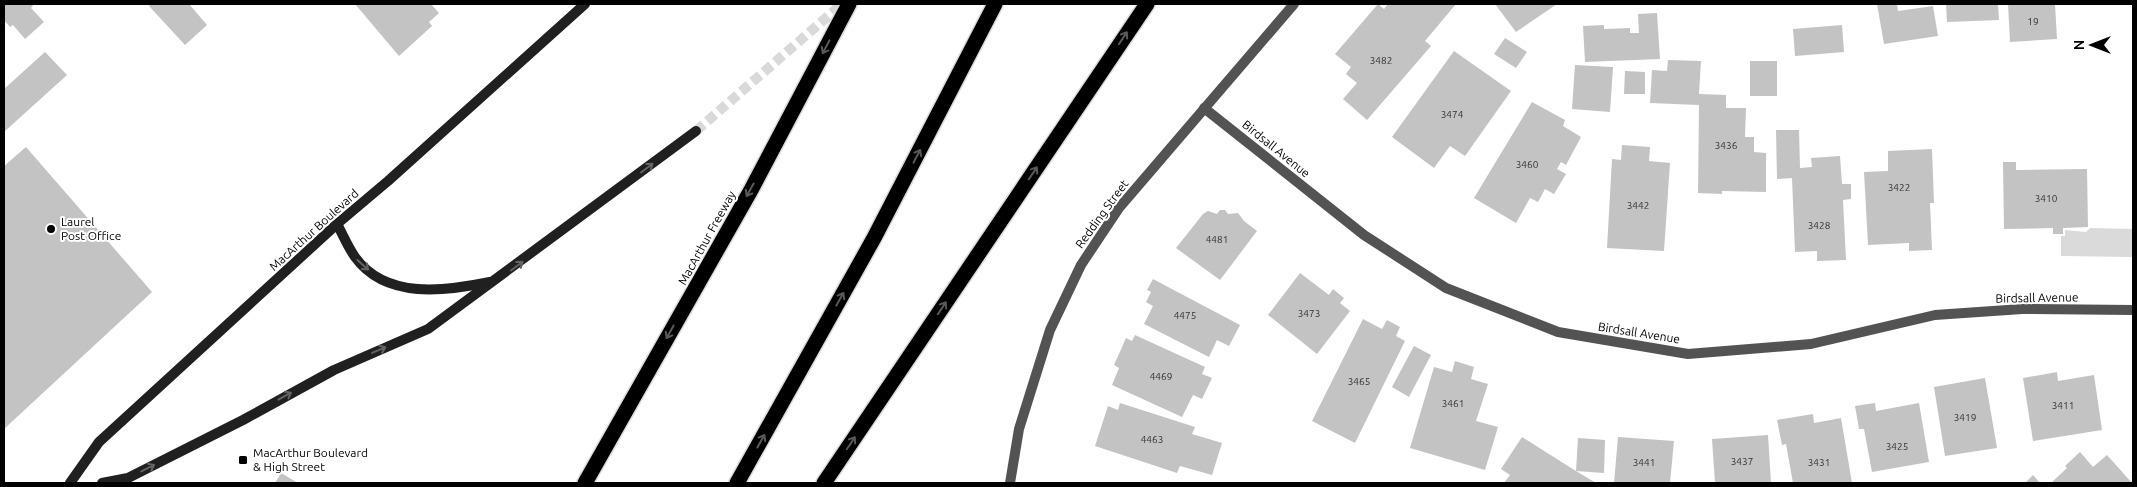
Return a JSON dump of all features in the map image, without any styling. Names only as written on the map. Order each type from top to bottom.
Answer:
[{"type":"highway","name":"MacArthur Freeway","points":[[585,483],[751,190],[849,4]]},
{"type":"highway","points":[[737,483],[874,238],[995,4]]},
{"type":"highway","points":[[824,483],[1146,4]]},
{"type":"main road","name":"MacArthur Boulevard","points":[[70,483],[99,442],[336,224],[388,181],[585,4]]},
{"type":"main road","points":[[102,483],[128,478],[243,420],[334,370],[428,329],[495,282],[696,131]]},
{"type":"main road","points":[[336,224],[356,258],[378,278],[404,288],[437,290],[495,282]]},
{"type":"street","name":"Redding Street","points":[[1010,483],[1019,429],[1050,330],[1081,265],[1119,208],[1294,4]]},
{"type":"street","name":"Birdsall Avenue","points":[[1204,108],[1364,236],[1446,288],[1558,332],[1688,354],[1811,344],[1935,315],[2022,309],[2133,310]]},
{"type":"shaded area","points":[[2090,228],[2133,229],[2133,257],[2061,256],[2061,236],[2065,236],[2065,230],[2086,232]]},
{"type":"building","points":[[4,4],[34,4],[31,8],[44,22],[25,39],[13,25],[10,27],[4,20]]},
{"type":"building","points":[[151,4],[189,4],[207,25],[185,45],[149,6]]},
{"type":"building","points":[[355,4],[431,4],[439,13],[429,22],[432,26],[399,56]]},
{"type":"building","points":[[1378,4],[1384,9],[1388,4],[1456,4],[1425,41],[1431,46],[1367,120],[1343,99],[1357,83],[1346,74],[1351,67],[1335,54]]},
{"type":"building","points":[[1495,4],[1557,4],[1516,32]]},
{"type":"building","points":[[1877,4],[1897,4],[1898,11],[1933,6],[1938,36],[1884,44]]},
{"type":"building","points":[[1946,4],[1998,4],[1999,20],[1947,22]]},
{"type":"building","points":[[2008,4],[2055,4],[2057,39],[2010,42]]},
{"type":"building","points":[[1657,13],[1660,59],[1585,62],[1583,26],[1604,25],[1604,29],[1630,28],[1630,33],[1639,33],[1638,14]]},
{"type":"building","points":[[1842,25],[1844,52],[1795,56],[1793,29]]},
{"type":"building","points":[[1505,38],[1527,52],[1516,68],[1494,54]]},
{"type":"building","points":[[1454,51],[1511,91],[1465,156],[1450,146],[1434,168],[1392,137]]},
{"type":"building","points":[[45,52],[67,75],[4,132],[4,89]]},
{"type":"building","points":[[1668,60],[1701,61],[1699,94],[1726,95],[1726,108],[1746,108],[1745,137],[1754,137],[1754,152],[1766,153],[1766,192],[1722,191],[1722,194],[1698,193],[1699,105],[1650,103],[1652,70],[1667,71]]},
{"type":"building","points":[[1750,61],[1777,61],[1777,96],[1750,96]]},
{"type":"building","points":[[1575,65],[1613,67],[1610,112],[1572,109]]},
{"type":"building","points":[[1625,71],[1645,72],[1645,94],[1624,94]]},
{"type":"building","points":[[1532,102],[1565,120],[1563,126],[1581,137],[1566,165],[1561,162],[1557,169],[1566,174],[1554,194],[1545,189],[1538,202],[1530,198],[1516,223],[1474,198]]},
{"type":"building","points":[[1776,130],[1799,130],[1800,168],[1812,167],[1811,158],[1840,156],[1842,184],[1851,184],[1851,199],[1843,200],[1846,260],[1817,261],[1817,251],[1795,252],[1792,178],[1777,179]]},
{"type":"building","points":[[1622,145],[1650,147],[1649,161],[1670,163],[1664,251],[1607,248],[1612,159],[1621,160]]},
{"type":"building","name":"Laurel Post Office","points":[[26,147],[152,292],[4,429],[4,166]]},
{"type":"building","points":[[1932,149],[1934,203],[1930,203],[1932,250],[1909,251],[1909,243],[1868,245],[1864,172],[1888,171],[1888,151]]},
{"type":"building","points":[[2003,162],[2016,162],[2016,170],[2087,169],[2088,227],[2063,228],[2063,234],[2053,234],[2053,228],[2004,229]]},
{"type":"building","points":[[1220,210],[1225,210],[1228,214],[1238,213],[1244,221],[1257,231],[1220,280],[1176,248],[1203,214],[1208,211],[1217,214]]},
{"type":"building","points":[[1300,273],[1329,295],[1333,289],[1344,298],[1340,303],[1350,311],[1317,354],[1268,315]]},
{"type":"building","points":[[1153,279],[1240,325],[1229,346],[1217,340],[1209,357],[1144,324],[1153,306],[1146,302],[1151,292],[1147,290]]},
{"type":"building","points":[[1363,319],[1382,329],[1387,320],[1400,327],[1396,336],[1405,341],[1355,443],[1312,421]]},
{"type":"building","points":[[1135,335],[1205,367],[1202,374],[1212,378],[1202,399],[1193,395],[1182,417],[1112,385],[1119,368],[1114,365],[1126,338],[1132,341]]},
{"type":"building","points":[[1414,346],[1431,355],[1409,397],[1392,387]]},
{"type":"building","points":[[1455,361],[1474,367],[1471,379],[1488,384],[1476,421],[1498,427],[1485,470],[1410,448],[1434,367],[1452,372]]},
{"type":"building","points":[[2057,372],[2058,381],[2094,375],[2102,430],[2033,441],[2023,378]]},
{"type":"building","points":[[1985,378],[1997,448],[1945,456],[1934,387]]},
{"type":"building","points":[[1120,403],[1195,427],[1192,434],[1222,443],[1212,475],[1180,466],[1177,473],[1095,446],[1108,406],[1118,410]]},
{"type":"building","points":[[1875,403],[1876,411],[1919,403],[1929,462],[1872,472],[1864,429],[1859,429],[1855,406]]},
{"type":"building","points":[[1813,414],[1814,423],[1841,418],[1852,483],[1793,483],[1786,444],[1782,445],[1777,420]]},
{"type":"building","points":[[1768,435],[1771,483],[1715,483],[1712,439]]},
{"type":"building","points":[[1522,437],[1596,483],[1504,483],[1510,475],[1501,469]]},
{"type":"building","points":[[1618,437],[1674,441],[1670,483],[1614,483]]},
{"type":"building","points":[[1578,438],[1605,440],[1604,473],[1576,471]]},
{"type":"building","points":[[2080,452],[2093,467],[2107,455],[2132,483],[2051,483]]},
{"type":"building","points":[[281,473],[298,483],[275,483]]},
{"type":"building","points":[[2033,475],[2040,483],[2025,483]]},
{"type":"tunnel","points":[[696,131],[842,4]]},
{"type":"place","name":"Laurel Post Office","points":[[51,229]]},
{"type":"place","name":"MacArthur Boulevard & High Street","points":[[243,460]]}]
